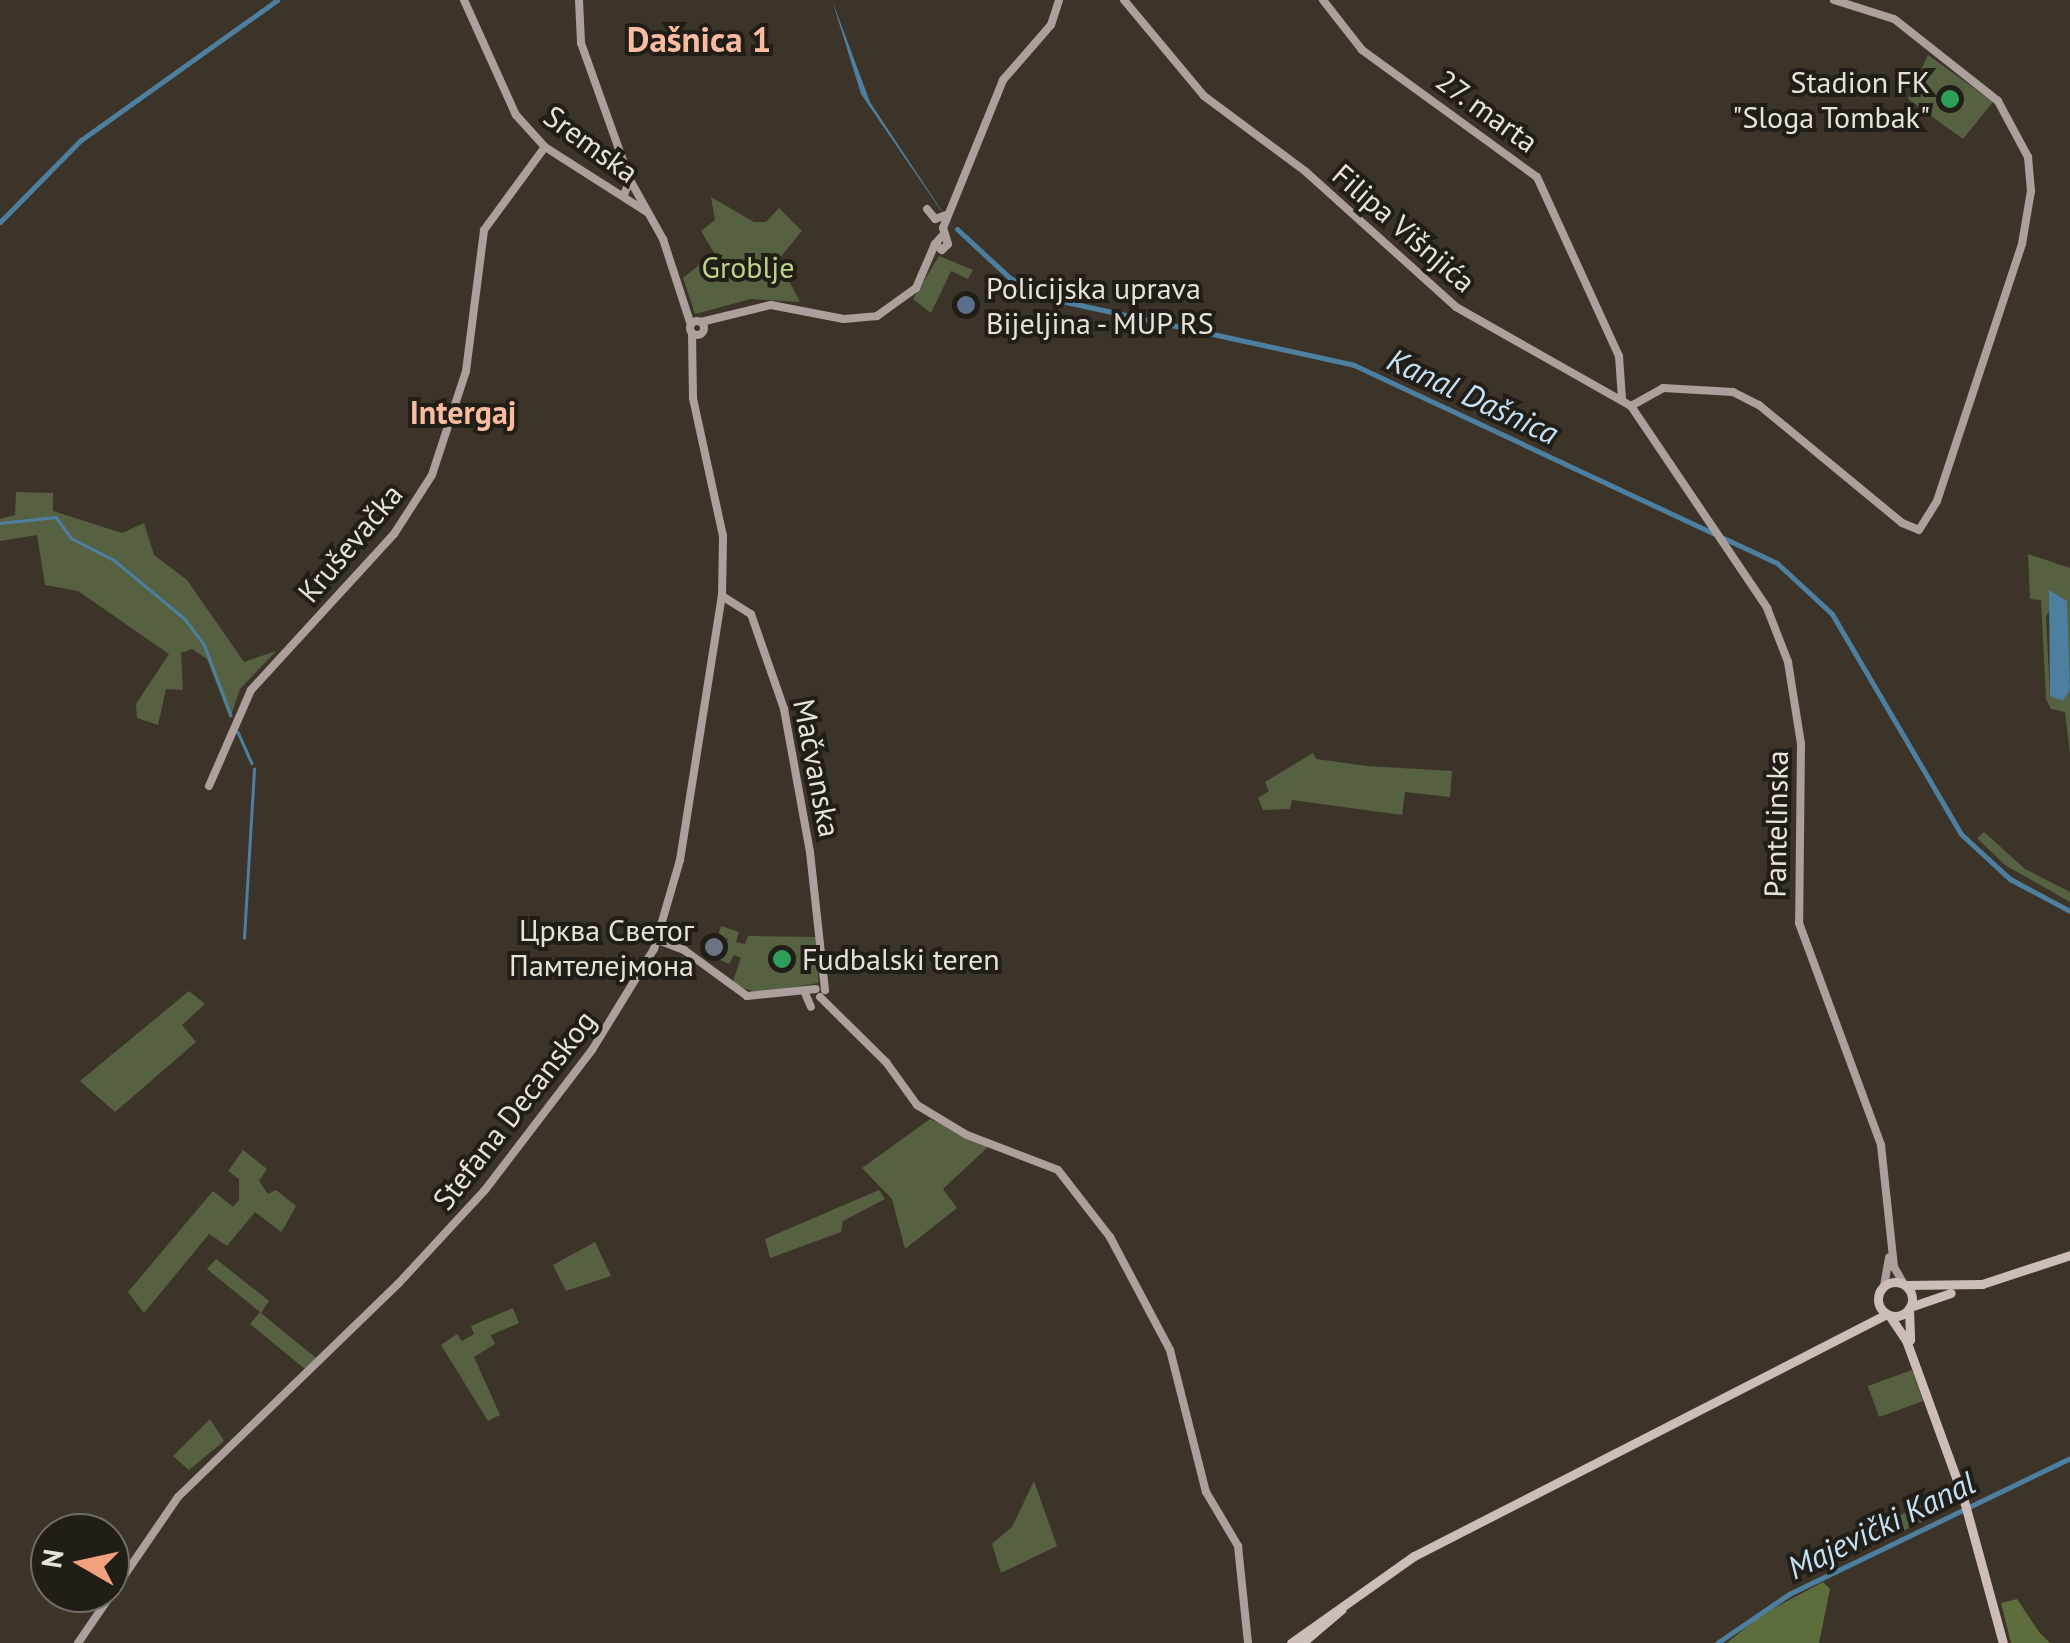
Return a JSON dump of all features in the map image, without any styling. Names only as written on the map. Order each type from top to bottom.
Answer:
[{"type":"main road","name":"Sremska","points":[[464,0],[498,84],[546,146],[647,212]]},
{"type":"main road","name":"Stefana Decanskog","points":[[78,1643],[178,1497],[398,1284],[485,1190],[592,1050],[658,940],[680,860],[722,596],[722,528],[693,401],[692,356],[698,328],[630,180],[578,32],[580,0]]},
{"type":"main road","points":[[698,328],[722,314],[771,304],[844,319],[874,317],[910,296],[941,242],[944,220],[1003,80],[1051,25],[1059,0]]},
{"type":"main road","name":"Filipa Višnjića","points":[[1124,0],[1214,105],[1305,171],[1456,308],[1622,398],[1703,517]]},
{"type":"main road","name":"27. marta","points":[[1324,0],[1362,50],[1537,177],[1619,356],[1622,398]]},
{"type":"main road","points":[[1630,406],[1673,386],[1745,396],[1876,507],[1918,530],[1950,476],[2004,301],[2031,191],[2028,157],[1998,101],[1894,19],[1834,0]]},
{"type":"main road","name":"Kruševačka","points":[[209,786],[251,690],[394,534],[432,475],[466,371],[484,230],[546,146]]},
{"type":"main road","points":[[624,195],[630,180]]},
{"type":"main road","points":[[928,209],[944,220]]},
{"type":"main road","points":[[680,348],[692,356]]},
{"type":"main road","name":"Pantelinska","points":[[1703,517],[1773,617],[1788,662],[1803,766],[1799,923],[1881,1145],[1892,1227]]},
{"type":"main road","name":"Mačvanska","points":[[722,596],[751,614],[784,709],[825,972],[820,992]]},
{"type":"main road","points":[[658,940],[684,950],[744,995],[820,992],[917,1105],[967,1135],[1053,1166],[1104,1228],[1174,1361],[1206,1492],[1238,1546],[1242,1620],[1250,1643]]},
{"type":"main road","points":[[802,992],[811,1008]]},
{"type":"main road","points":[[1892,1227],[1894,1267],[1905,1285],[1916,1367]]},
{"type":"main road","points":[[1892,1227],[1881,1290],[1888,1314],[1916,1367],[1964,1497],[2003,1643]]},
{"type":"main road","points":[[1291,1643],[1366,1587],[1834,1336],[1888,1314],[2070,1255]]},
{"type":"main road","points":[[1834,1336],[1881,1290],[1905,1285],[1939,1290],[1982,1284]]},
{"type":"main road","points":[[1302,1643],[1366,1587]]},
{"type":"green space","name":"Stadion FK \"Sloga Tombak\"","points":[[1928,55],[1993,102],[1963,139],[1908,99]]},
{"type":"green space","name":"Groblje","points":[[711,197],[754,222],[766,222],[779,208],[802,231],[778,260],[800,302],[751,299],[695,314],[683,278],[714,253],[701,231],[715,220]]},
{"type":"green space","points":[[939,256],[973,270],[968,279],[951,271],[931,313],[913,299]]},
{"type":"green space","points":[[16,492],[53,493],[53,511],[122,533],[144,523],[154,555],[187,580],[244,662],[276,651],[240,689],[230,719],[207,659],[192,649],[181,653],[183,690],[166,689],[158,725],[137,718],[136,704],[169,654],[78,591],[45,585],[37,535],[0,541],[0,519],[15,515]]},
{"type":"green space","points":[[2028,554],[2070,568],[2070,689],[2070,754],[2065,712],[2051,709],[2046,699],[2041,600],[2030,599]],"holes":[[[2052,605],[2067,638],[2070,689],[2050,696],[2046,617]]]},
{"type":"green space","points":[[1313,753],[1316,759],[1367,766],[1452,771],[1450,797],[1405,792],[1402,815],[1292,800],[1290,809],[1263,810],[1258,798],[1269,791],[1265,782]]},
{"type":"green space","points":[[1984,832],[2025,869],[2070,892],[2070,902],[2005,865],[1977,838]]},
{"type":"green space","name":"Fudbalski teren","points":[[721,926],[739,932],[736,942],[745,944],[748,936],[819,937],[818,983],[758,993],[732,984],[741,958],[734,955],[729,964],[718,959],[728,939],[718,936]]},
{"type":"green space","points":[[189,991],[205,1004],[182,1025],[196,1042],[115,1112],[80,1081]]},
{"type":"green space","points":[[930,1119],[989,1146],[943,1189],[957,1208],[905,1249],[892,1199],[862,1168]]},
{"type":"green space","points":[[243,1150],[267,1169],[259,1181],[268,1194],[276,1190],[296,1206],[285,1226],[281,1232],[255,1212],[227,1246],[209,1234],[144,1313],[128,1292],[213,1191],[233,1207],[239,1200],[239,1179],[228,1171]]},
{"type":"green space","points":[[879,1190],[885,1199],[843,1221],[841,1232],[770,1258],[765,1239]]},
{"type":"green space","points":[[595,1242],[611,1276],[566,1291],[553,1265]]},
{"type":"green space","points":[[216,1259],[269,1301],[261,1313],[316,1358],[305,1369],[250,1324],[260,1312],[207,1269]]},
{"type":"green space","points":[[513,1308],[519,1323],[491,1335],[495,1344],[474,1357],[500,1415],[488,1421],[441,1345],[457,1334],[462,1341],[474,1334],[471,1326]]},
{"type":"green space","points":[[1912,1370],[1923,1401],[1879,1417],[1868,1386]]},
{"type":"green space","points":[[210,1419],[224,1441],[189,1470],[173,1456]]},
{"type":"green space","points":[[1034,1481],[1057,1546],[1001,1573],[992,1544],[1012,1527]]},
{"type":"green space","points":[[1955,1490],[1959,1503],[1887,1539],[1881,1524]]},
{"type":"green space","points":[[1823,1582],[1830,1589],[1819,1643],[1727,1643],[1761,1615]]},
{"type":"green space","points":[[2017,1599],[2050,1643],[2011,1643],[2001,1603]]},
{"type":"water","points":[[832,0],[870,102],[957,234],[861,94]]},
{"type":"water","points":[[2049,590],[2067,601],[2070,689],[2063,701],[2050,696]]},
{"type":"waterway","name":"Kanal Dašnica","points":[[0,222],[81,140],[277,0]]},
{"type":"waterway","name":"Kanal Dašnica","points":[[957,229],[1010,278],[1043,297],[1354,365],[1777,563],[1832,614],[1961,834],[2010,879],[2070,911]]},
{"type":"waterway","points":[[0,523],[56,517],[71,538],[114,560],[185,619],[204,644],[231,715]]},
{"type":"waterway","points":[[238,732],[252,763]]},
{"type":"waterway","points":[[244,938],[254,769]]},
{"type":"waterway","name":"Majevički Kanal","points":[[1717,1643],[1789,1594],[2070,1458]]},
{"type":"place","name":"Stadion FK \"Sloga Tombak\"","points":[[1950,99]]},
{"type":"place","name":"Policijska uprava Bijeljina - MUP RS","points":[[966,305]]},
{"type":"place","name":"Црква Светог Памтелејмона","points":[[714,947]]},
{"type":"place","name":"Fudbalski teren","points":[[782,959]]},
{"type":"district","name":"Dašnica 1","points":[[699,39]]},
{"type":"district","name":"Intergaj","points":[[463,412]]}]
